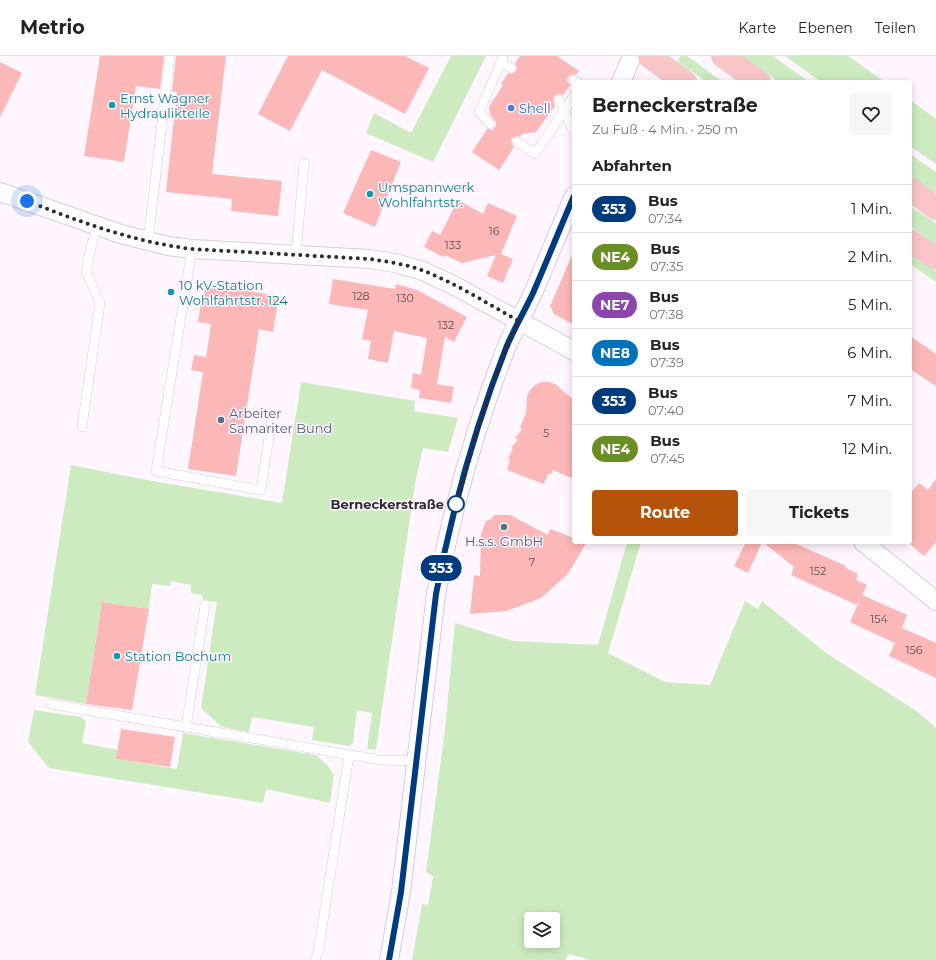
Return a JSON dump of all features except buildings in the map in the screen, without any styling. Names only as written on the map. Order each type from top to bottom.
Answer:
[{"type":"main road","points":[[649,56],[682,80]]},
{"type":"main road","points":[[723,56],[756,80]]},
{"type":"main road","points":[[912,190],[936,208]]},
{"type":"main road","points":[[912,242],[936,258]]},
{"type":"street","points":[[623,80],[632,56]]},
{"type":"street","points":[[0,192],[98,227],[168,246],[192,249],[370,259],[424,270],[572,350]]},
{"type":"street","points":[[389,960],[401,892],[417,761],[421,711],[435,602],[444,554],[478,425],[507,346],[532,294],[572,201]]},
{"type":"street","points":[[866,544],[934,596]]},
{"type":"lane","points":[[148,241],[170,56]]},
{"type":"lane","points":[[490,124],[479,112],[502,59],[511,68]]},
{"type":"lane","points":[[517,142],[535,154],[572,99]]},
{"type":"lane","points":[[560,100],[572,127]]},
{"type":"lane","points":[[296,255],[304,163]]},
{"type":"lane","points":[[82,427],[100,303],[86,270],[91,247],[98,227]]},
{"type":"lane","points":[[192,249],[156,471],[261,490],[272,416]]},
{"type":"lane","points":[[186,727],[205,605]]},
{"type":"lane","points":[[50,704],[378,760],[417,761]]},
{"type":"lane","points":[[315,960],[318,953],[349,755]]},
{"type":"green space","points":[[451,56],[486,56],[433,162],[366,133],[374,113],[411,133]]},
{"type":"green space","points":[[681,56],[687,56],[720,80],[704,80],[677,61]]},
{"type":"green space","points":[[743,56],[773,56],[806,80],[776,80]]},
{"type":"green space","points":[[785,56],[848,56],[882,80],[818,80]]},
{"type":"green space","points":[[912,101],[936,119],[936,164],[912,147]]},
{"type":"green space","points":[[912,155],[936,172],[936,194],[912,177]]},
{"type":"green space","points":[[912,207],[936,223],[936,244],[912,227]]},
{"type":"green space","points":[[912,254],[936,271],[936,282],[912,265]]},
{"type":"green space","points":[[301,382],[415,401],[414,411],[458,418],[448,452],[423,448],[415,484],[376,750],[367,749],[372,713],[357,710],[353,743],[349,746],[312,740],[314,727],[252,717],[249,732],[222,727],[201,708],[217,602],[203,600],[202,595],[191,593],[191,585],[171,581],[170,586],[152,584],[149,609],[102,602],[86,704],[35,695],[71,465],[147,480],[282,503]]},
{"type":"green space","points":[[626,544],[640,544],[608,653],[665,682],[710,685],[745,601],[758,609],[762,601],[826,653],[918,712],[936,728],[936,960],[590,960],[569,954],[565,960],[412,960],[422,904],[428,905],[433,876],[426,872],[445,729],[455,623],[513,641],[598,645]]},
{"type":"green space","points":[[34,710],[81,717],[86,722],[82,743],[118,750],[117,759],[177,769],[183,733],[316,755],[327,765],[334,775],[330,803],[266,789],[263,803],[49,768],[28,742]]},
{"type":"bus line","name":"353","points":[[389,960],[401,892],[417,761],[421,711],[436,594],[444,554],[478,425],[507,346],[532,294],[572,201]]},
{"type":"place","name":"Ernst Wagner Hydraulikteile","points":[[112,105]]},
{"type":"place","name":"Shell","points":[[511,108]]},
{"type":"place","name":"Umspannwerk Wohlfahrtstr.","points":[[370,194]]},
{"type":"place","name":"10 kV-Station Wohlfahrtstr. 124","points":[[171,292]]},
{"type":"place","name":"Arbeiter Samariter Bund","points":[[221,420]]},
{"type":"place","name":"Berneckerstraße","points":[[456,504]]},
{"type":"place","name":"H.s.s. GmbH","points":[[504,527]]},
{"type":"place","name":"Station Bochum","points":[[117,656]]},
{"type":"route","points":[[27,201],[56,213],[98,227],[168,246],[192,249],[370,259],[424,270],[519,321],[507,346],[478,425],[456,508],[456,504]]}]
